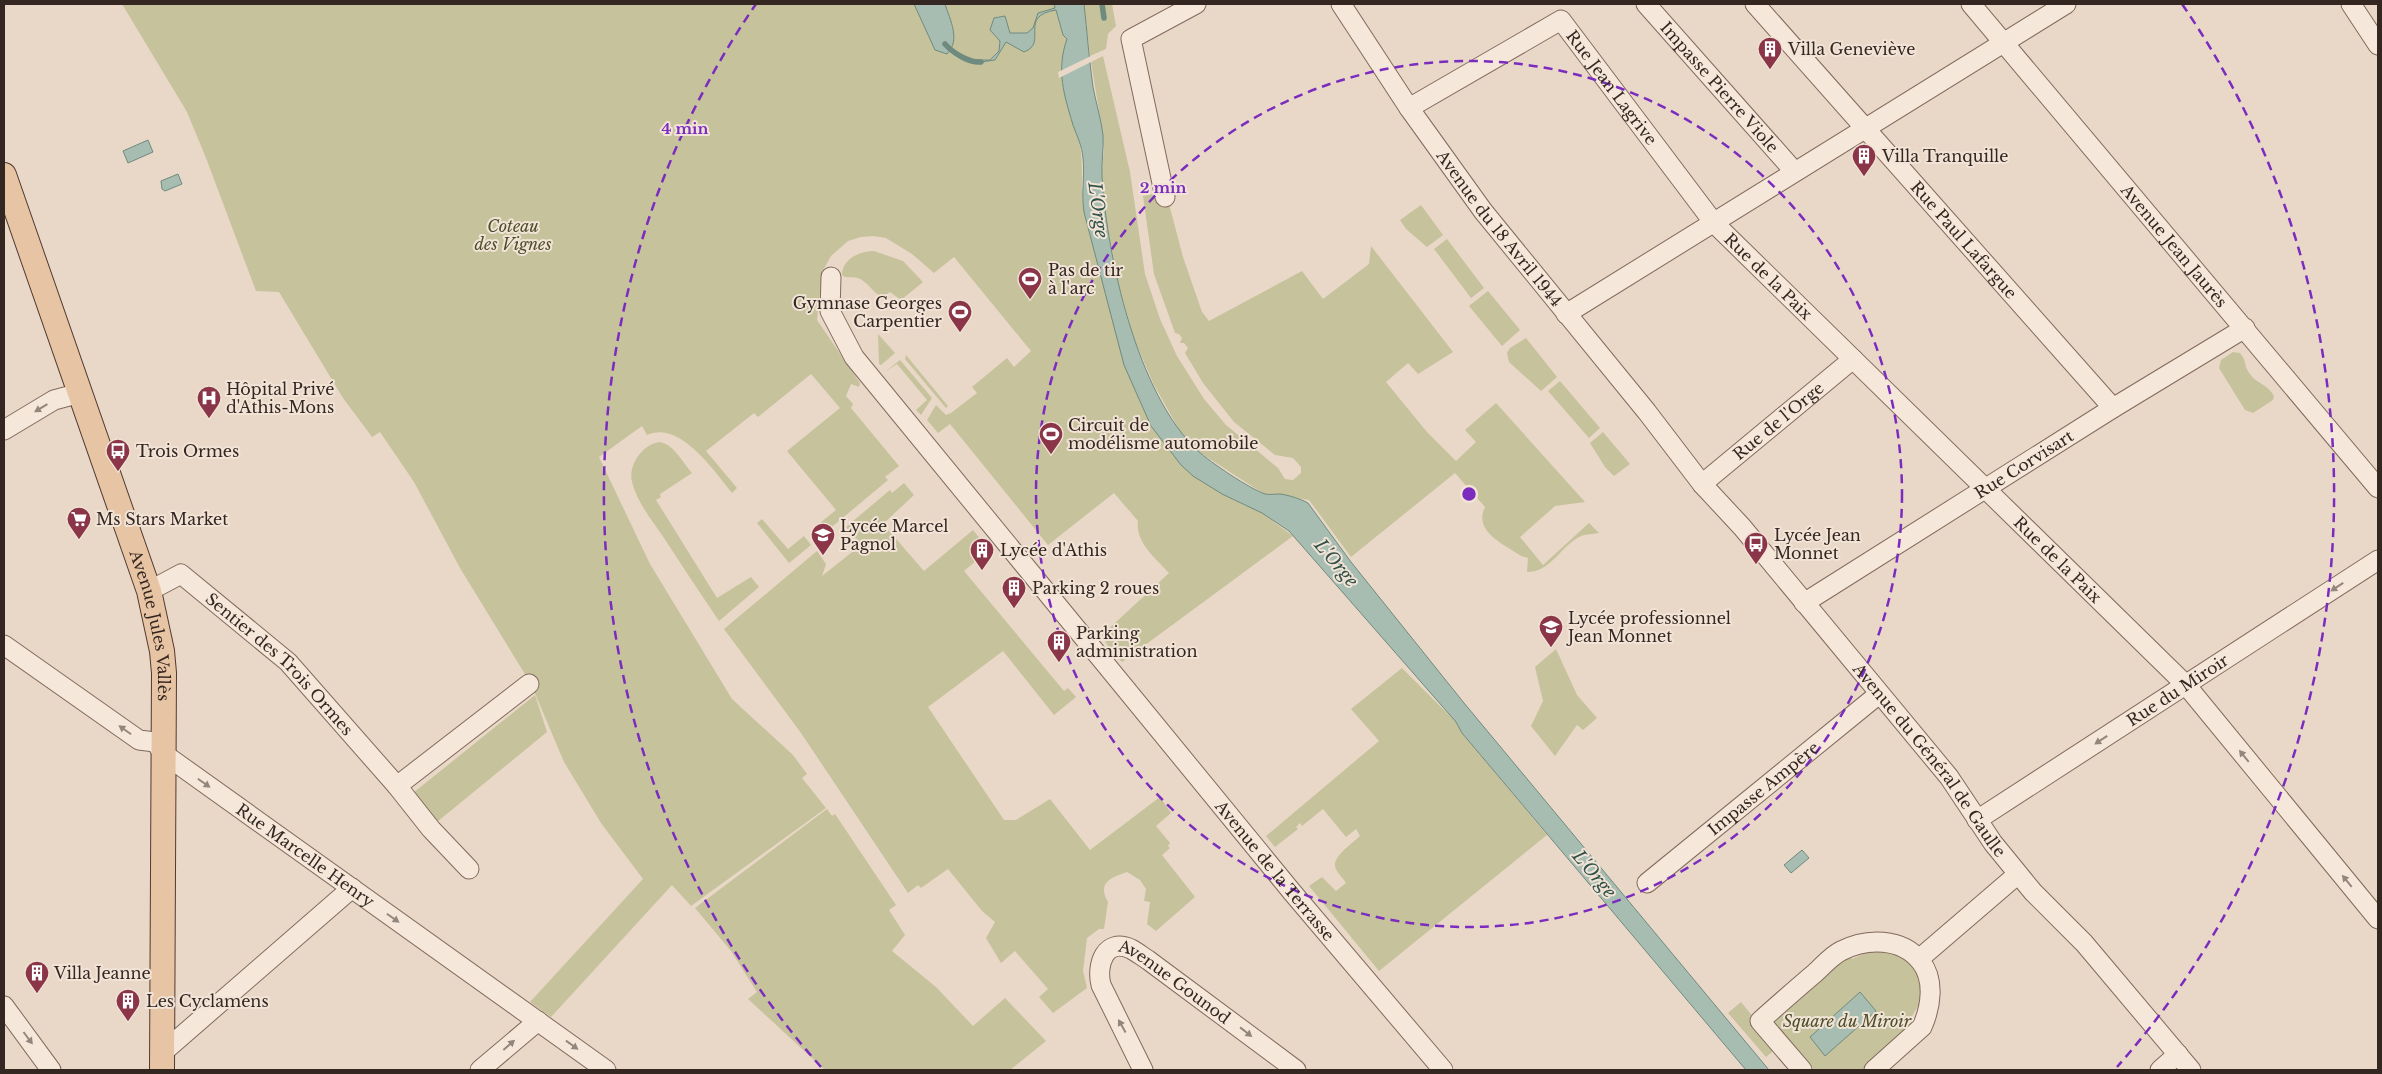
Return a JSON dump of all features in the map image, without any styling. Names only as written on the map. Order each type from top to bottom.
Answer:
[{"type":"main road","name":"Avenue Jules Vallès","points":[[4,174],[9,208],[80,393],[149,591],[162,651],[164,673],[162,1061]]},
{"type":"street","points":[[1165,197],[1131,39],[1196,4]]},
{"type":"street","name":"Avenue du 18 Avril 1944","points":[[1341,4],[1409,108],[1483,211],[1671,445]]},
{"type":"street","name":"Impasse Pierre Viole","points":[[1646,4],[1794,171]]},
{"type":"street","name":"Rue Paul Lafargue","points":[[1755,4],[2113,408]]},
{"type":"street","name":"Avenue Jean Jaurès","points":[[1971,4],[2378,488]]},
{"type":"street","points":[[1566,314],[2066,4]]},
{"type":"street","points":[[2351,4],[2378,45]]},
{"type":"street","name":"Rue Jean Lagrive","points":[[1409,108],[1561,20],[1714,223]]},
{"type":"street","name":"Rue de la Paix","points":[[1714,223],[2186,685],[2378,919]]},
{"type":"street","name":"Avenue de la Terrasse","points":[[831,277],[828,300],[830,311],[854,357],[1292,892],[1443,1070]]},
{"type":"street","name":"Rue Corvisart","points":[[1804,602],[2113,408],[2245,328]]},
{"type":"street","name":"Rue de l'Orge","points":[[1702,484],[1853,359]]},
{"type":"street","points":[[4,430],[54,400],[80,393]]},
{"type":"street","name":"Avenue du Général de Gaulle","points":[[1671,445],[1702,484],[1742,527],[1949,777],[1977,820],[2018,874],[2049,910],[2084,943],[2191,1070]]},
{"type":"street","name":"Rue du Miroir","points":[[1977,820],[2378,560]]},
{"type":"street","name":"Sentier des Trois Ormes","points":[[149,591],[182,574],[288,662],[397,786],[431,829],[469,869]]},
{"type":"street","name":"Rue Marcelle Henry","points":[[4,645],[138,740],[155,742],[164,754],[606,1070]]},
{"type":"street","points":[[397,786],[529,684]]},
{"type":"street","name":"Impasse Ampère","points":[[1647,883],[1879,694]]},
{"type":"street","points":[[1919,959],[2018,874]]},
{"type":"street","points":[[162,1061],[352,888]]},
{"type":"street","points":[[1802,1070],[1760,1021],[1839,952],[1850,947],[1877,941],[1892,943],[1919,959],[1927,970],[1930,979],[1927,1017],[1922,1027],[1874,1070]]},
{"type":"street","name":"Avenue Gounod","points":[[1143,1070],[1101,985],[1098,975],[1099,964],[1104,955],[1110,950],[1119,947],[1130,948],[1148,960],[1296,1070]]},
{"type":"street","points":[[4,1006],[51,1070]]},
{"type":"street","points":[[480,1070],[538,1020]]},
{"type":"street","points":[[2160,1070],[2178,1054]]},
{"type":"green space","name":"Coteau des Vignes","points":[[122,4],[1054,4],[1063,35],[1067,39],[1074,127],[1082,158],[1084,212],[1181,465],[1222,494],[1262,513],[1293,536],[1122,662],[1110,650],[1102,635],[1169,573],[1147,550],[1140,536],[1138,521],[1114,493],[1048,545],[950,424],[938,433],[927,420],[936,405],[946,415],[951,413],[977,393],[972,387],[1007,358],[1014,367],[1031,351],[954,257],[934,273],[912,254],[886,238],[873,236],[848,241],[831,256],[822,272],[817,320],[860,383],[859,387],[851,384],[846,396],[853,404],[851,408],[899,466],[885,477],[888,480],[827,531],[820,523],[836,510],[787,451],[840,408],[811,374],[758,417],[754,413],[706,451],[737,488],[732,493],[706,461],[684,441],[672,435],[659,432],[647,435],[642,426],[599,457],[650,564],[732,699],[793,755],[807,774],[802,778],[826,808],[691,906],[672,885],[551,1017],[530,1002],[643,879],[601,823],[564,762],[531,684],[460,568],[414,482],[380,432],[372,437],[343,398],[279,292],[256,291],[187,112]]},
{"type":"green space","points":[[1084,4],[1112,4],[1116,26],[1108,34],[1106,49],[1090,56]]},
{"type":"green space","points":[[1103,56],[1130,172],[1145,274],[1160,319],[1177,356],[1204,399],[1226,425],[1278,468],[1285,479],[1293,480],[1301,473],[1301,467],[1293,458],[1275,455],[1234,422],[1203,383],[1185,353],[1188,348],[1184,343],[1180,343],[1182,338],[1179,334],[1175,333],[1154,274],[1143,196],[1158,193],[1168,200],[1183,257],[1202,312],[1209,321],[1302,271],[1323,299],[1369,264],[1371,246],[1453,352],[1418,374],[1408,363],[1386,382],[1427,432],[1456,461],[1476,442],[1465,430],[1496,403],[1585,502],[1555,506],[1520,537],[1543,565],[1589,523],[1599,533],[1579,537],[1572,541],[1549,564],[1535,571],[1527,572],[1528,558],[1521,556],[1492,536],[1483,524],[1482,516],[1485,507],[1455,473],[1351,557],[1309,500],[1264,494],[1199,452],[1181,433],[1154,385],[1134,339],[1119,286],[1106,221],[1101,174],[1104,151],[1103,135],[1091,62]]},
{"type":"green space","points":[[1421,205],[1443,235],[1427,247],[1406,229],[1400,220]]},
{"type":"green space","points":[[1447,239],[1484,288],[1471,298],[1434,249]]},
{"type":"green space","points":[[874,251],[903,261],[923,282],[901,300],[890,292],[887,294],[889,298],[883,297],[863,280],[842,275],[848,260],[863,252]]},
{"type":"green space","points":[[1488,291],[1520,330],[1502,346],[1469,306]]},
{"type":"green space","points":[[878,334],[895,353],[881,365],[879,364]]},
{"type":"green space","points":[[1526,338],[1557,377],[1541,391],[1509,362],[1507,353],[1510,348]]},
{"type":"green space","points":[[2233,352],[2240,353],[2254,379],[2268,388],[2274,396],[2273,400],[2253,413],[2245,410],[2219,368],[2221,360]]},
{"type":"green space","points":[[906,355],[948,406],[946,408],[905,359]]},
{"type":"green space","points":[[900,360],[932,398],[921,415],[916,410],[927,400],[897,364],[885,372]]},
{"type":"green space","points":[[1560,381],[1600,428],[1589,438],[1548,391]]},
{"type":"green space","points":[[1603,432],[1630,464],[1614,476],[1605,467],[1590,443]]},
{"type":"green space","points":[[659,442],[669,446],[692,473],[660,494],[661,497],[656,500],[717,598],[751,577],[759,587],[719,621],[645,510],[634,489],[631,476],[634,463],[642,451]]},
{"type":"green space","points":[[904,483],[914,495],[883,524],[924,571],[973,530],[989,550],[964,571],[1064,691],[1068,688],[1076,697],[1054,715],[1003,651],[928,707],[1004,820],[1016,820],[1050,799],[1090,850],[1160,797],[1171,813],[1156,826],[1170,843],[1168,846],[1170,848],[1162,855],[1195,897],[1156,931],[1147,924],[1150,902],[1144,901],[1146,889],[1140,880],[1127,872],[1107,882],[1104,890],[1108,902],[1104,929],[1099,929],[1087,938],[1083,971],[1087,988],[1053,1013],[1039,997],[1048,989],[1015,951],[1001,963],[986,938],[995,922],[982,911],[948,869],[921,888],[918,885],[908,893],[801,733],[724,629],[817,551],[826,564],[822,576],[861,545],[846,527],[890,490],[892,493]]},
{"type":"green space","points":[[762,519],[788,549],[804,536],[811,545],[789,563],[757,523]]},
{"type":"green space","points":[[1556,649],[1577,695],[1597,718],[1583,730],[1577,725],[1555,756],[1531,726],[1543,701],[1535,667]]},
{"type":"green space","points":[[1402,668],[1456,722],[1462,733],[1547,835],[1379,971],[1309,886],[1322,877],[1336,891],[1346,883],[1335,866],[1341,854],[1360,836],[1356,829],[1346,837],[1323,809],[1302,826],[1300,823],[1296,827],[1298,829],[1275,847],[1266,836],[1379,741],[1351,709]]},
{"type":"green space","points":[[535,695],[547,732],[437,822],[413,793]]},
{"type":"green space","points":[[827,809],[832,816],[835,814],[896,905],[889,910],[905,935],[892,951],[936,987],[973,1026],[1005,998],[1046,1041],[1010,1070],[825,1070],[748,999],[757,992],[731,951],[695,908]]},
{"type":"green space","name":"Square du Miroir","points":[[1872,950],[1901,954],[1917,971],[1922,984],[1920,1003],[1908,1023],[1914,1028],[1866,1070],[1808,1070],[1775,1028],[1775,1020],[1847,953],[1852,959]]},
{"type":"green space","points":[[1741,1002],[1778,1047],[1766,1057],[1728,1013]]},
{"type":"water","points":[[914,4],[945,4],[952,23],[954,36],[953,43],[947,54],[935,50]]},
{"type":"water","name":"L'Orge","points":[[1054,4],[1084,4],[1093,87],[1103,135],[1102,172],[1105,209],[1118,284],[1142,360],[1158,395],[1177,426],[1198,451],[1230,475],[1250,487],[1265,494],[1280,494],[1308,503],[1351,562],[1464,703],[1769,1070],[1746,1070],[1462,733],[1456,722],[1289,531],[1262,513],[1222,494],[1193,476],[1181,465],[1151,426],[1124,365],[1084,212],[1082,154],[1062,82],[1062,61],[1067,39],[1063,35],[1056,10],[1044,13],[1038,18],[1035,24],[1034,42],[1031,48],[1024,52],[1006,42],[995,60],[974,63],[976,60],[990,60],[999,51],[1000,41],[990,30],[994,18],[1005,16],[1010,33],[1027,33],[1033,28],[1038,13],[1055,8]]},
{"type":"water","points":[[148,140],[153,152],[128,163],[123,151]]},
{"type":"water","points":[[178,174],[182,184],[165,191],[162,189],[161,181]]},
{"type":"water","points":[[1802,850],[1809,858],[1791,873],[1784,865]]},
{"type":"water","points":[[1860,992],[1876,1011],[1825,1056],[1810,1037]]},
{"type":"pier","points":[[1093,55],[1093,61],[1059,78],[1058,72]]},
{"type":"waterway","points":[[1102,4],[1104,18]]},
{"type":"waterway","points":[[945,44],[962,57],[971,61],[981,62]]},
{"type":"place","name":"Villa Geneviève","points":[[1770,70]]},
{"type":"place","name":"Villa Tranquille","points":[[1864,177]]},
{"type":"place","name":"Pas de tir à l'arc","points":[[1030,300]]},
{"type":"place","name":"Gymnase Georges Carpentier","points":[[960,333]]},
{"type":"place","name":"Hôpital Privé d'Athis-Mons","points":[[209,419]]},
{"type":"place","name":"Circuit de modélisme automobile","points":[[1051,455]]},
{"type":"place","name":"Trois Ormes","points":[[118,472]]},
{"type":"place","name":"Ms Stars Market","points":[[79,540]]},
{"type":"place","name":"Lycée Marcel Pagnol","points":[[823,556]]},
{"type":"place","name":"Lycée Jean Monnet","points":[[1756,565]]},
{"type":"place","name":"Lycée d'Athis","points":[[982,571]]},
{"type":"place","name":"Parking 2 roues","points":[[1014,609]]},
{"type":"place","name":"Lycée professionnel Jean Monnet","points":[[1551,648]]},
{"type":"place","name":"Parking administration","points":[[1059,663]]},
{"type":"place","name":"Villa Jeanne","points":[[37,994]]},
{"type":"place","name":"Les Cyclamens","points":[[128,1022]]}]
